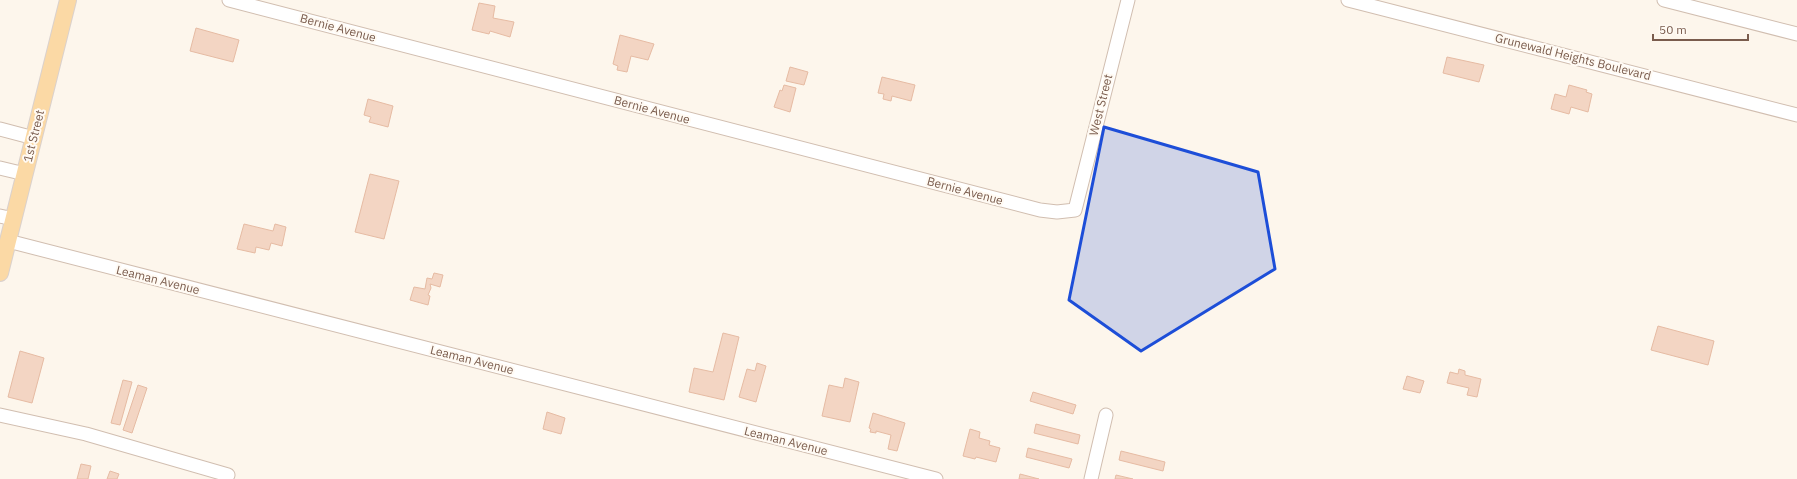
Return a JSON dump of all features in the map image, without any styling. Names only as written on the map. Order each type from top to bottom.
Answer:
[{"type":"main road","name":"1st Street","points":[[0,273],[8,241],[7,218],[25,174],[68,0]]},
{"type":"street","name":"Bernie Avenue","points":[[229,0],[1040,210],[1057,212],[1075,210]]},
{"type":"street","name":"West Street","points":[[1075,210],[1128,0]]},
{"type":"street","name":"Grunewald Heights Boulevard","points":[[1348,0],[1797,114]]},
{"type":"street","points":[[1664,0],[1797,34]]},
{"type":"street","points":[[0,130],[34,138]]},
{"type":"street","points":[[0,168],[25,174]]},
{"type":"street","name":"Leaman Avenue","points":[[8,241],[936,479]]},
{"type":"street","points":[[1091,479],[1106,415]]},
{"type":"street","points":[[0,416],[86,434],[228,475]]},
{"type":"highlighted area","points":[[1104,127],[1258,172],[1275,269],[1141,351],[1069,300]]},
{"type":"building","points":[[479,3],[495,6],[493,18],[514,22],[510,37],[490,31],[489,34],[472,30]]},
{"type":"building","points":[[196,28],[239,40],[233,62],[190,51]]},
{"type":"building","points":[[620,35],[654,44],[648,60],[631,56],[627,72],[617,70],[618,66],[613,64]]},
{"type":"building","points":[[1447,57],[1484,65],[1479,82],[1443,73]]},
{"type":"building","points":[[790,67],[808,72],[804,85],[786,81]]},
{"type":"building","points":[[882,77],[915,85],[911,101],[892,96],[891,101],[883,99],[884,94],[878,93]]},
{"type":"building","points":[[784,85],[796,88],[790,112],[774,107],[780,90],[782,91]]},
{"type":"building","points":[[1569,85],[1587,90],[1586,92],[1592,94],[1588,112],[1571,107],[1569,114],[1551,109],[1555,94],[1566,97]]},
{"type":"building","points":[[368,99],[393,106],[388,127],[369,122],[371,117],[364,115]]},
{"type":"building","points":[[370,174],[399,181],[384,239],[355,232]]},
{"type":"building","points":[[244,224],[273,231],[275,224],[286,227],[282,246],[271,243],[269,250],[256,247],[255,253],[237,249]]},
{"type":"building","points":[[434,273],[443,275],[440,287],[430,284],[431,288],[428,295],[430,296],[428,305],[410,300],[414,287],[425,289],[427,278],[432,279]]},
{"type":"building","points":[[1658,326],[1714,341],[1708,365],[1651,350]]},
{"type":"building","points":[[723,333],[739,337],[724,400],[689,392],[694,368],[713,372]]},
{"type":"building","points":[[20,351],[44,358],[32,403],[8,397]]},
{"type":"building","points":[[757,363],[766,366],[756,402],[739,397],[747,369],[755,371]]},
{"type":"building","points":[[1459,369],[1465,371],[1465,375],[1481,379],[1477,397],[1467,395],[1469,388],[1447,383],[1450,372],[1458,374]]},
{"type":"building","points":[[1407,376],[1424,381],[1420,393],[1403,389]]},
{"type":"building","points":[[845,378],[859,382],[850,422],[822,416],[829,385],[843,388]]},
{"type":"building","points":[[123,380],[132,382],[120,425],[111,423]]},
{"type":"building","points":[[138,385],[147,388],[132,433],[123,430]]},
{"type":"building","points":[[1033,392],[1076,405],[1073,414],[1030,401]]},
{"type":"building","points":[[547,412],[565,418],[561,434],[543,429]]},
{"type":"building","points":[[873,413],[905,423],[897,451],[888,449],[891,435],[876,431],[876,433],[870,432],[871,429],[869,428]]},
{"type":"building","points":[[1036,424],[1080,435],[1078,444],[1034,433]]},
{"type":"building","points":[[970,429],[980,432],[979,438],[990,441],[989,445],[1000,448],[996,462],[976,457],[975,459],[963,456]]},
{"type":"building","points":[[1028,448],[1072,459],[1069,468],[1026,457]]},
{"type":"building","points":[[1121,451],[1165,462],[1163,471],[1119,460]]},
{"type":"building","points":[[81,464],[91,466],[88,479],[77,479]]},
{"type":"building","points":[[110,471],[119,474],[117,479],[107,479]]},
{"type":"building","points":[[1020,474],[1039,479],[1019,479]]},
{"type":"building","points":[[1116,475],[1133,479],[1115,479]]}]
